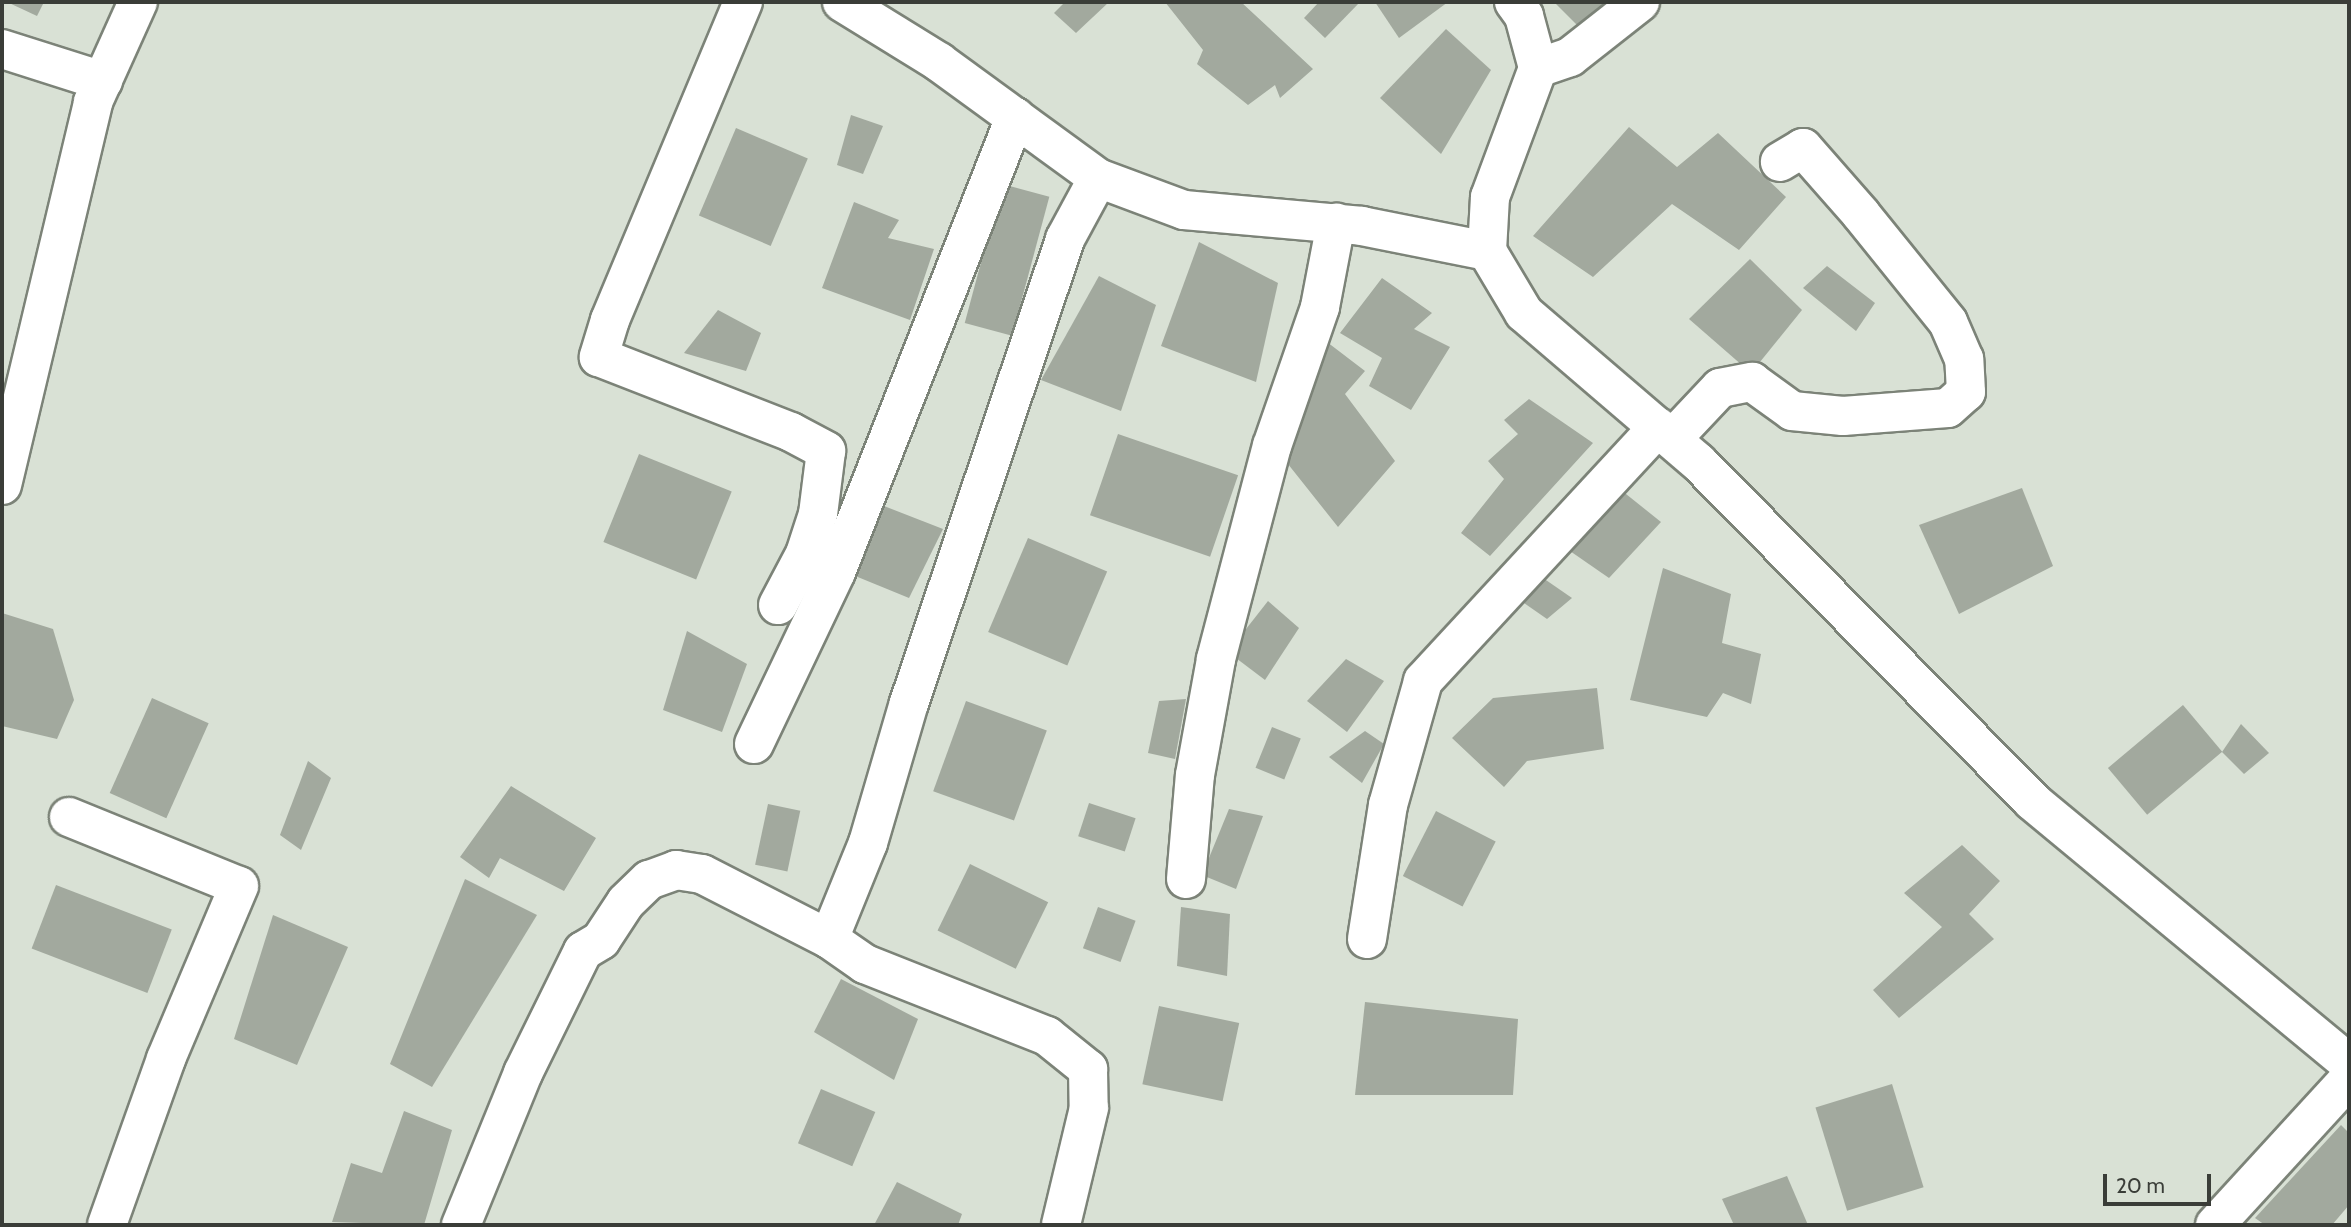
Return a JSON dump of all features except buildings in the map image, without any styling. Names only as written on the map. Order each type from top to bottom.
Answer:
[{"type":"street","points":[[2,485],[93,102],[138,2]]},
{"type":"street","points":[[743,2],[610,320],[599,357],[791,432],[826,451],[818,514],[806,552],[778,604]]},
{"type":"street","points":[[842,2],[939,62],[1098,178],[1184,210],[1336,223],[1487,251]]},
{"type":"street","points":[[1514,2],[1524,16],[1538,68],[1490,197],[1487,251],[1524,313],[1665,433],[2032,801],[2349,1063]]},
{"type":"street","points":[[1538,68],[1570,57],[1640,2]]},
{"type":"street","points":[[2,49],[103,81]]},
{"type":"street","points":[[754,744],[836,572],[1015,117]]},
{"type":"street","points":[[1367,939],[1388,805],[1423,681],[1665,433],[1720,388],[1752,382],[1792,411],[1843,416],[1948,408],[1966,392],[1964,359],[1948,322],[1870,225],[1803,148],[1780,162]]},
{"type":"street","points":[[829,939],[867,843],[909,703],[1065,239],[1098,178]]},
{"type":"street","points":[[1185,879],[1195,775],[1216,659],[1272,446],[1320,307],[1336,223]]},
{"type":"street","points":[[69,817],[239,886],[166,1059],[107,1225]]},
{"type":"street","points":[[461,1225],[558,995],[583,951],[601,940],[626,902],[649,880],[676,870],[702,874],[829,939],[865,964],[1046,1036],[1088,1069],[1089,1108],[1061,1225]]},
{"type":"street","points":[[2215,1225],[2349,1079]]}]
